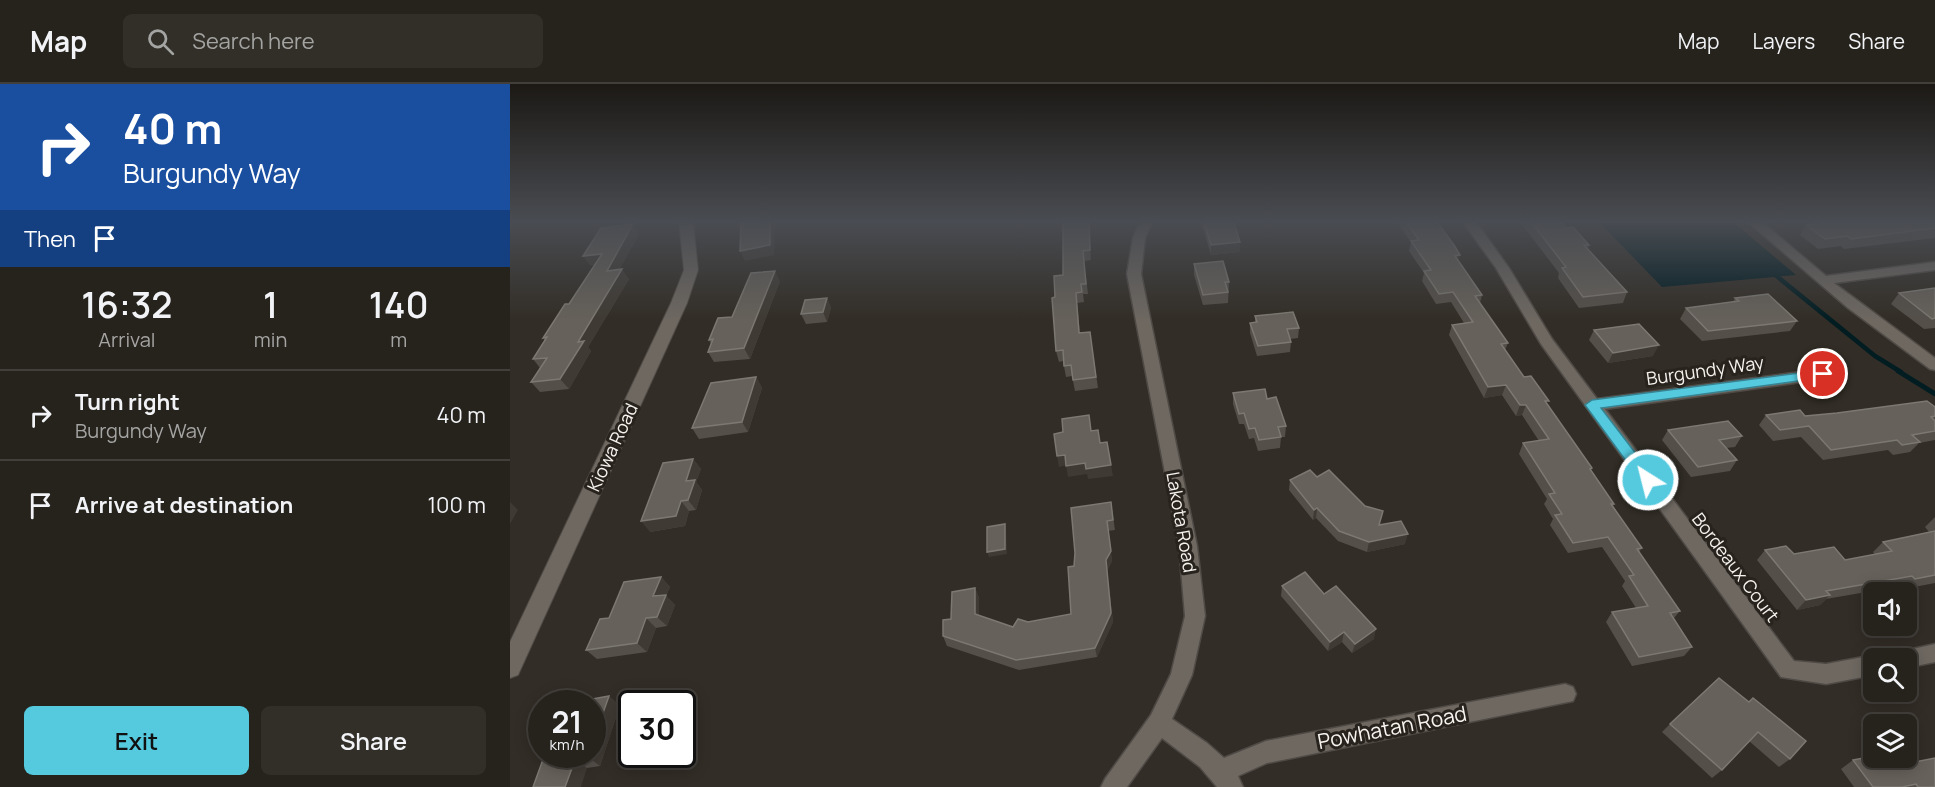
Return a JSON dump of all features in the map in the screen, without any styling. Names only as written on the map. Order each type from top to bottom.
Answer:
[{"type":"street","name":"Kiowa Road","points":[[510,667],[679,303],[691,270],[689,255]]},
{"type":"street","name":"Lakota Road","points":[[1137,255],[1134,274],[1188,546],[1195,616],[1181,675],[1159,723]]},
{"type":"street","name":"Bordeaux Court","points":[[1493,255],[1546,341],[1788,670],[1826,674],[1863,667]]},
{"type":"street","points":[[1793,255],[1935,364]]},
{"type":"street","points":[[1823,280],[1935,266]]},
{"type":"street","name":"Burgundy Way","points":[[1592,405],[1823,374]]},
{"type":"street","points":[[1917,657],[1935,653]]},
{"type":"street","name":"Powhatan Road","points":[[1226,779],[1266,752],[1565,694]]},
{"type":"street","points":[[1113,787],[1159,723],[1182,738],[1226,779]]},
{"type":"water","points":[[1631,255],[1772,255],[1796,275],[1662,287]]},
{"type":"building","points":[[601,255],[616,255],[607,271],[622,269],[578,342],[584,341],[560,379],[531,382],[547,358],[533,359],[547,337],[543,338],[565,304],[569,304]]},
{"type":"building","points":[[1063,255],[1083,255],[1086,284],[1081,284],[1082,292],[1076,293],[1079,333],[1090,332],[1096,377],[1073,380],[1071,365],[1064,366],[1063,350],[1056,351],[1052,298],[1055,297],[1054,276],[1063,275]]},
{"type":"building","points":[[1421,255],[1460,255],[1455,256],[1482,295],[1475,296],[1508,343],[1501,344],[1524,377],[1531,376],[1549,401],[1545,401],[1592,468],[1590,469],[1614,504],[1611,504],[1642,548],[1637,549],[1680,611],[1670,613],[1692,647],[1639,657],[1612,612],[1648,606],[1629,576],[1634,575],[1608,537],[1573,543],[1555,515],[1562,514],[1549,494],[1555,493],[1523,443],[1549,439],[1526,405],[1520,405],[1506,385],[1488,387],[1452,325],[1473,322],[1453,292],[1439,294],[1424,271],[1431,270]]},
{"type":"building","points":[[1557,255],[1593,255],[1627,292],[1583,297],[1562,268],[1566,267]]},
{"type":"building","points":[[1223,261],[1229,282],[1225,282],[1228,292],[1203,295],[1194,264]]},
{"type":"building","points":[[775,271],[744,348],[708,352],[713,339],[709,340],[718,318],[732,317],[751,273]]},
{"type":"building","points":[[1935,288],[1935,318],[1932,319],[1899,293]]},
{"type":"building","points":[[1768,294],[1797,321],[1708,331],[1686,308],[1739,301],[1735,298]]},
{"type":"building","points":[[827,298],[823,312],[801,314],[805,300]]},
{"type":"building","points":[[1293,312],[1299,328],[1287,329],[1291,342],[1258,346],[1250,323],[1257,322],[1255,316]]},
{"type":"building","points":[[1639,324],[1659,345],[1613,353],[1594,330]]},
{"type":"building","points":[[756,377],[742,422],[692,428],[711,383]]},
{"type":"building","points":[[1265,389],[1267,399],[1276,397],[1286,426],[1278,427],[1281,437],[1259,440],[1255,428],[1249,429],[1244,413],[1239,414],[1233,393]]},
{"type":"building","points":[[1927,401],[1935,407],[1935,416],[1931,417],[1935,421],[1935,431],[1912,435],[1920,442],[1902,445],[1897,440],[1831,450],[1809,426],[1780,430],[1766,415],[1800,410],[1805,416]]},
{"type":"building","points":[[1089,415],[1091,431],[1098,430],[1100,443],[1107,442],[1111,465],[1086,469],[1085,463],[1066,466],[1065,455],[1057,456],[1054,434],[1063,432],[1062,419]]},
{"type":"building","points":[[1728,421],[1742,436],[1719,440],[1737,460],[1698,467],[1668,430]]},
{"type":"building","points":[[693,459],[686,481],[695,480],[688,500],[681,501],[676,516],[641,521],[663,463]]},
{"type":"building","points":[[1310,470],[1317,477],[1329,470],[1365,506],[1383,511],[1379,525],[1401,521],[1408,534],[1369,542],[1339,531],[1317,508],[1314,510],[1290,480]]},
{"type":"building","points":[[1111,502],[1113,520],[1107,521],[1111,551],[1106,560],[1111,613],[1095,648],[1016,660],[943,636],[943,620],[951,619],[952,592],[975,588],[975,614],[1013,627],[1018,619],[1028,622],[1071,614],[1068,567],[1074,566],[1075,553],[1071,508]]},
{"type":"building","points":[[1005,524],[1005,549],[987,552],[987,527]]},
{"type":"building","points":[[1935,531],[1935,575],[1915,579],[1912,576],[1863,582],[1863,585],[1826,591],[1830,595],[1806,600],[1765,550],[1786,546],[1794,554],[1834,547],[1845,560],[1892,551],[1883,542]]},
{"type":"building","points":[[1305,572],[1324,594],[1336,586],[1376,629],[1355,644],[1344,632],[1330,642],[1282,586]]},
{"type":"building","points":[[661,577],[653,596],[666,595],[657,617],[646,618],[637,643],[586,650],[600,619],[609,618],[624,582]]},
{"type":"building","points":[[1719,678],[1749,702],[1753,698],[1806,741],[1790,759],[1758,732],[1722,770],[1670,724]]},
{"type":"building","points":[[1863,758],[1863,768],[1917,768],[1917,762],[1935,758],[1935,787],[1918,787],[1916,784],[1902,787],[1873,787],[1853,760]]},
{"type":"building","points":[[540,768],[572,768],[565,787],[533,787]]},
{"type":"waterway","points":[[1774,274],[1875,356],[1901,372]]},
{"type":"waterway","points":[[1898,371],[1935,394]]},
{"type":"route","points":[[1648,480],[1592,405],[1823,374]]}]
